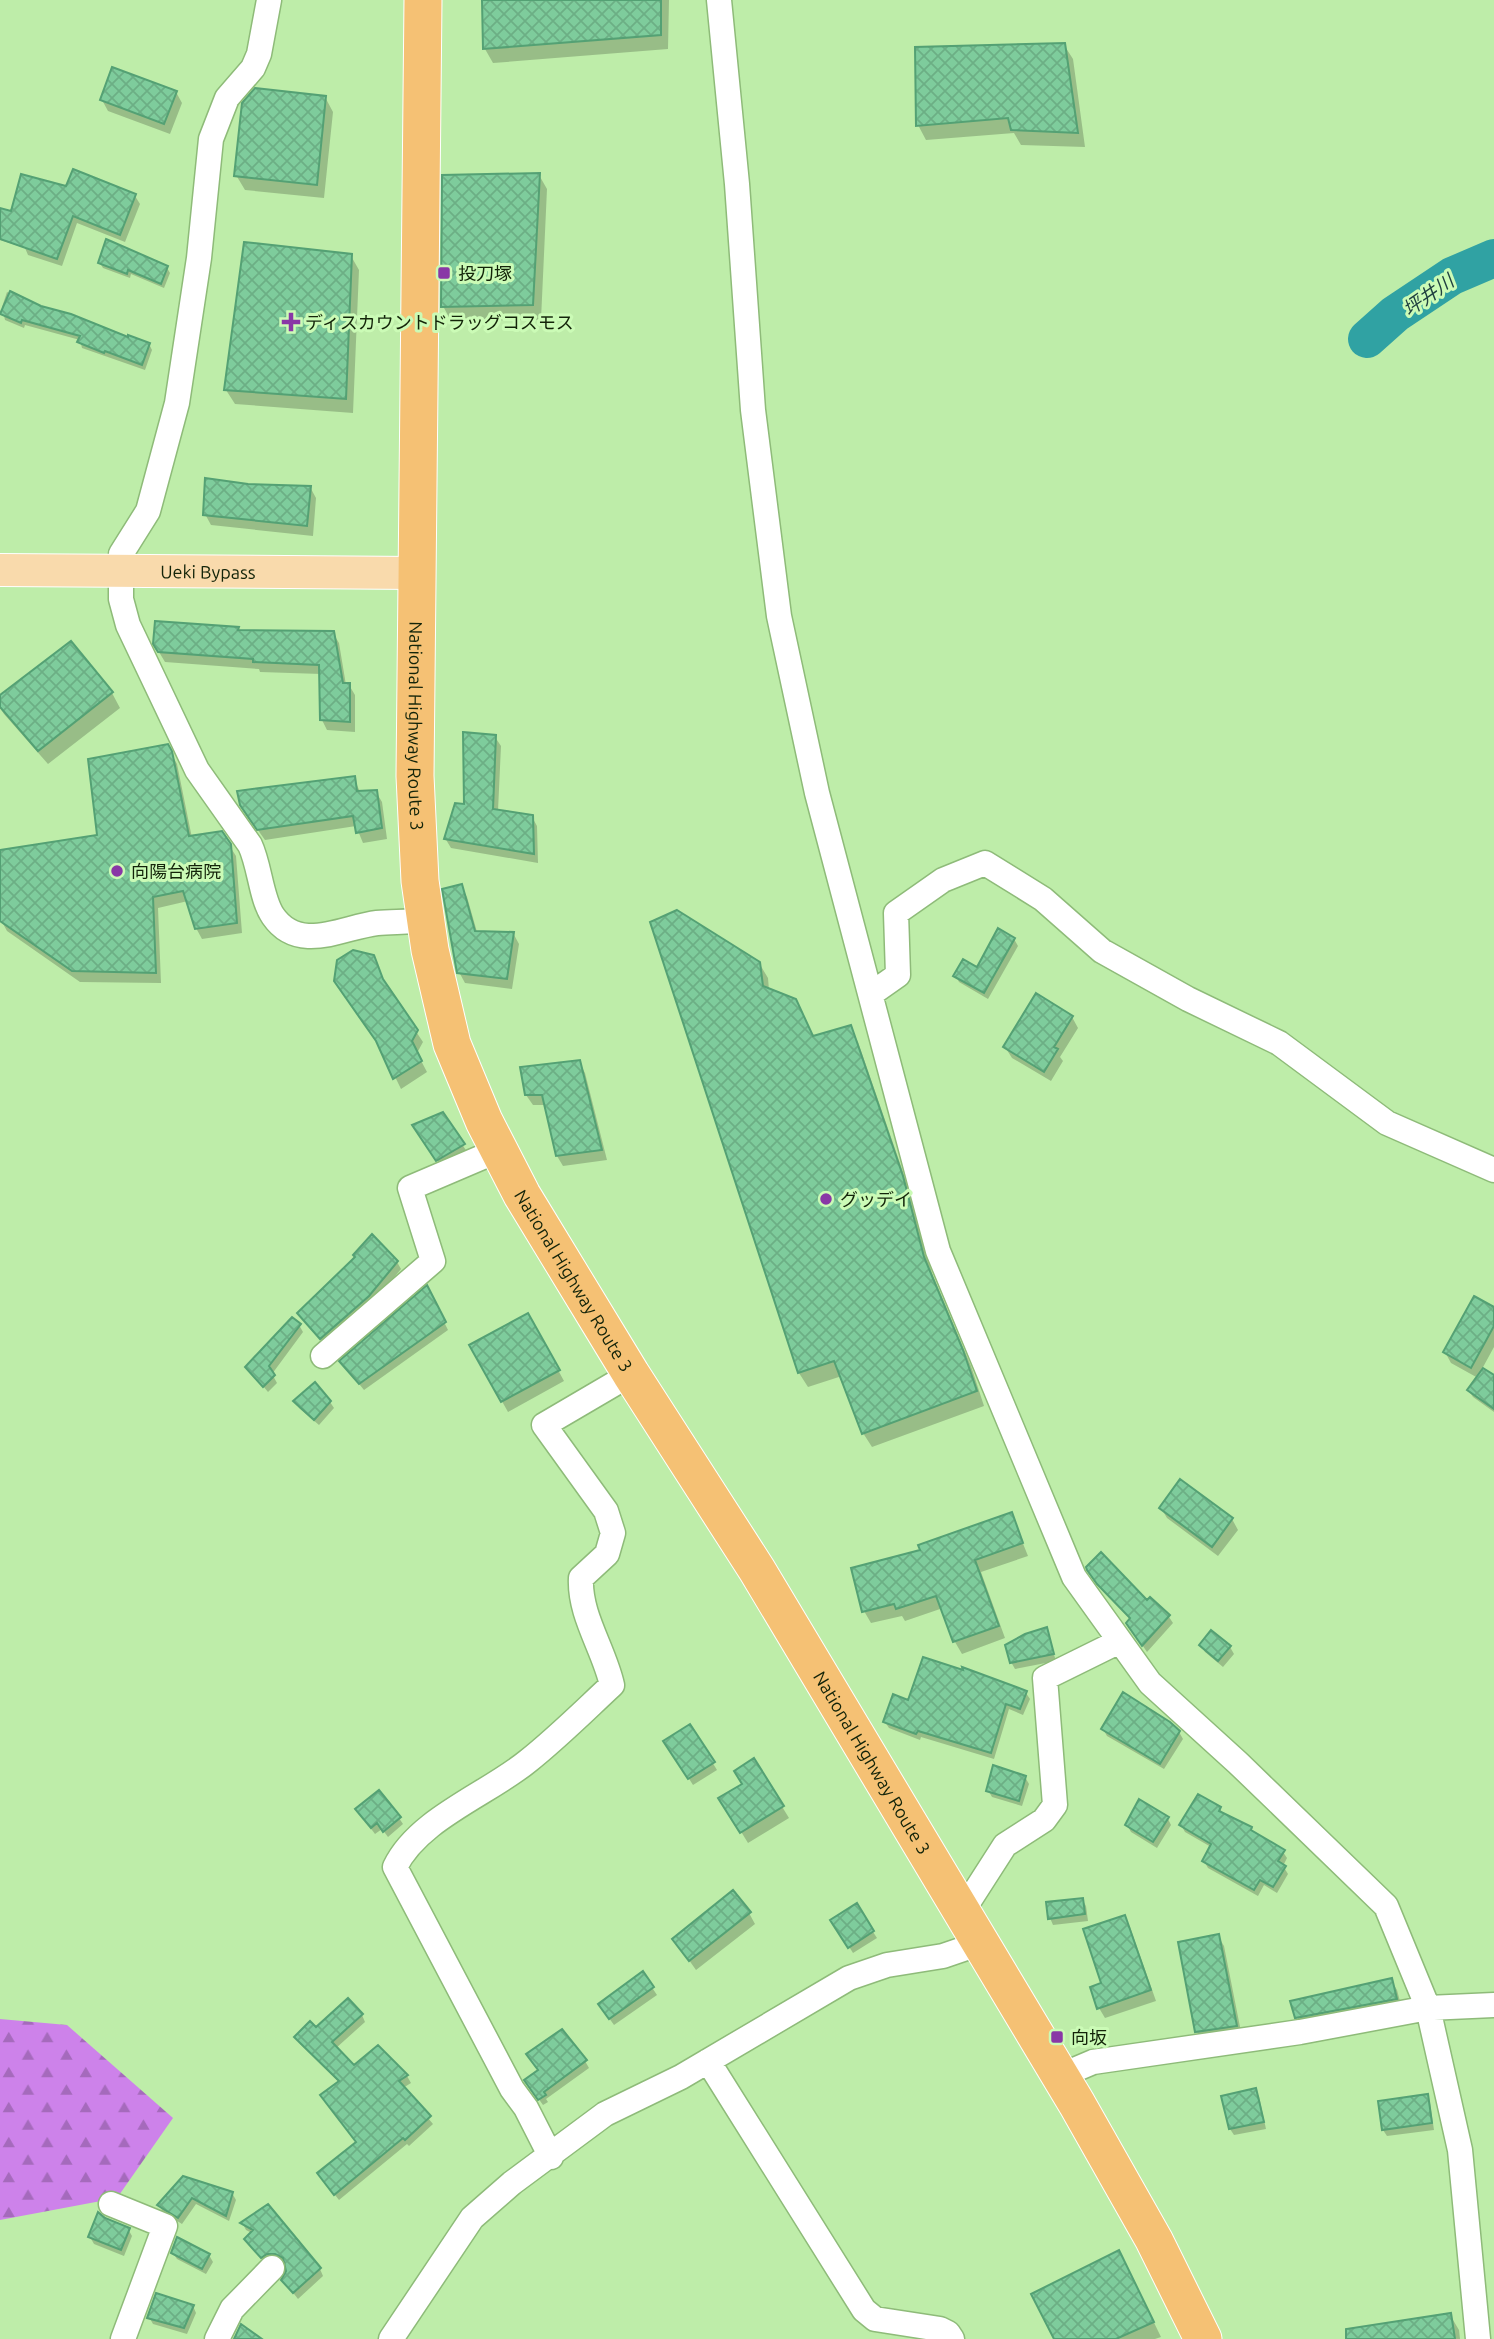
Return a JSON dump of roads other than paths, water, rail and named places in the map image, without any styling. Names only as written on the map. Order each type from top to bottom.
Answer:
[{"type":"highway","name":"National Highway Route 3","points":[[423,0],[415,776],[420,881],[425,919],[452,1044],[484,1121],[522,1195],[631,1374],[757,1570],[981,1943],[1154,2240],[1203,2339]]},
{"type":"highway","name":"National Highway Route 3","points":[[424,84],[434,0]]},
{"type":"main road","name":"Ueki Bypass","points":[[0,570],[416,573]]},
{"type":"street","points":[[268,0],[256,61],[227,98],[211,139],[199,258],[177,403],[148,511],[121,554],[121,599],[128,625],[197,770],[250,845],[272,915],[281,925],[297,934],[314,936],[334,934],[375,923],[425,919]]},
{"type":"street","points":[[719,0],[737,184],[753,410],[779,616],[817,793],[939,1251],[1074,1577],[1150,1684],[1238,1763],[1386,1906],[1428,2008],[1460,2150],[1478,2339]]},
{"type":"street","points":[[871,994],[898,975],[896,913],[943,880],[985,863],[1043,899],[1102,951],[1188,999],[1279,1042],[1387,1123],[1494,1170]]},
{"type":"street","points":[[323,1356],[433,1261],[410,1188],[499,1150]]},
{"type":"street","points":[[551,2157],[395,1867],[401,1853],[430,1827],[527,1762],[612,1685],[607,1664],[580,1597],[581,1578],[607,1554],[613,1532],[606,1511],[544,1425],[631,1374]]},
{"type":"street","points":[[962,1912],[1004,1845],[1044,1820],[1055,1805],[1045,1678],[1120,1642]]},
{"type":"street","points":[[391,2339],[472,2218],[512,2183],[551,2157],[606,2114],[708,2061],[849,1978],[887,1965],[943,1956],[981,1943]]},
{"type":"street","points":[[1060,2076],[1093,2062],[1300,2032],[1428,2008],[1494,2004]]},
{"type":"street","points":[[708,2061],[864,2310],[875,2319],[940,2329],[952,2339]]},
{"type":"street","points":[[111,2204],[165,2226],[123,2339]]},
{"type":"street","points":[[217,2339],[232,2309],[272,2269]]},
{"type":"waterway","name":"坪井川","points":[[1367,339],[1395,314],[1452,276],[1494,258]]},
{"type":"place","name":"投刀塚","points":[[444,273]]},
{"type":"place","name":"ディスカウントドラッグコスモス","points":[[291,322]]},
{"type":"place","name":"向陽台病院","points":[[117,871]]},
{"type":"place","name":"グッデイ","points":[[826,1199]]},
{"type":"place","name":"向坂","points":[[1057,2037]]}]
